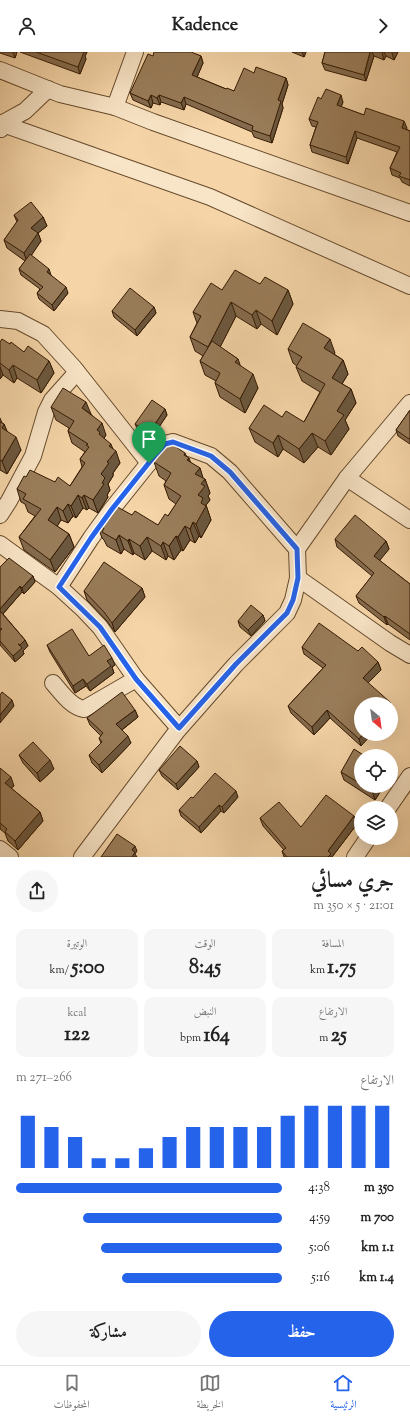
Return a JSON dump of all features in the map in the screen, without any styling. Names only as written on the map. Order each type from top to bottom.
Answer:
[{"type":"street","points":[[115,107],[136,52]]},
{"type":"street","points":[[0,70],[60,94],[115,107],[410,213]]},
{"type":"street","points":[[1,126],[25,111],[48,89]]},
{"type":"street","points":[[1,126],[210,197],[410,286]]},
{"type":"street","points":[[0,319],[18,321],[43,334],[78,372],[149,463]]},
{"type":"street","points":[[0,515],[10,501],[33,456],[46,412],[52,400],[78,372]]},
{"type":"street","points":[[82,857],[179,728],[236,664],[287,613],[293,600],[298,578],[297,549],[347,478],[410,403]]},
{"type":"street","points":[[59,587],[95,532],[149,463],[165,444],[173,442],[211,456],[230,472],[297,549]]},
{"type":"street","points":[[347,478],[410,520]]},
{"type":"street","points":[[0,544],[59,587],[100,627],[136,679],[179,728]]},
{"type":"street","points":[[298,578],[390,643],[410,655]]},
{"type":"street","points":[[53,683],[74,705],[84,709],[136,679]]},
{"type":"street","points":[[393,801],[410,776]]},
{"type":"street","points":[[355,857],[363,845]]},
{"type":"street","points":[[0,849],[10,857]]},
{"type":"building","points":[[36,52],[84,52],[78,67]]},
{"type":"building","points":[[154,52],[191,52],[201,56],[192,75],[234,91],[244,68],[254,73],[256,67],[286,78],[278,100],[281,101],[270,136],[252,130],[253,126],[184,97],[181,103],[159,95],[157,98],[151,95],[148,101],[130,93],[148,54],[153,56]]},
{"type":"building","points":[[325,52],[370,52],[364,75],[322,63]]},
{"type":"building","points":[[326,89],[341,95],[337,105],[364,115],[366,108],[404,121],[402,128],[410,131],[410,180],[399,176],[401,173],[390,168],[400,147],[355,131],[346,157],[310,145],[318,122],[309,119],[318,97],[321,99]]},
{"type":"building","points":[[31,202],[43,217],[31,228],[38,233],[24,253],[4,240],[18,220],[14,215]]},
{"type":"building","points":[[30,254],[49,269],[47,272],[66,287],[52,305],[37,293],[43,287],[19,269]]},
{"type":"building","points":[[235,270],[260,284],[265,277],[288,290],[272,321],[256,310],[252,315],[231,302],[208,347],[190,337],[201,316],[193,312],[211,283],[222,290]]},
{"type":"building","points":[[130,288],[154,307],[135,330],[112,311]]},
{"type":"building","points":[[303,323],[330,339],[324,348],[343,360],[332,378],[351,389],[337,411],[344,415],[325,441],[312,433],[299,449],[278,435],[273,443],[249,428],[264,405],[282,417],[286,411],[304,422],[325,384],[296,367],[302,357],[288,349]]},
{"type":"building","points":[[2,339],[10,344],[11,342],[24,352],[28,346],[49,361],[37,380],[13,365],[9,370],[0,363],[0,342]]},
{"type":"building","points":[[212,341],[238,359],[235,362],[253,374],[240,399],[215,383],[220,373],[200,361]]},
{"type":"building","points":[[63,388],[86,402],[82,408],[102,423],[97,430],[100,432],[99,434],[111,444],[109,446],[116,451],[107,462],[109,463],[101,474],[105,478],[102,483],[104,484],[93,500],[84,495],[82,498],[78,495],[71,506],[68,504],[63,511],[57,507],[48,520],[69,534],[50,560],[19,537],[41,509],[23,499],[26,494],[17,489],[24,476],[26,477],[30,470],[55,482],[58,477],[70,486],[85,463],[80,459],[89,447],[86,445],[88,444],[68,431],[74,421],[51,407]]},
{"type":"building","points":[[152,400],[165,409],[149,433],[135,424]]},
{"type":"building","points":[[410,410],[410,438],[409,439],[396,430]]},
{"type":"building","points":[[0,422],[4,424],[2,428],[16,437],[2,461],[0,460]]},
{"type":"building","points":[[164,439],[185,453],[184,455],[189,458],[187,460],[200,468],[195,474],[205,479],[201,484],[205,486],[198,495],[203,498],[201,503],[206,506],[196,524],[193,522],[190,529],[185,526],[178,537],[176,536],[169,546],[163,542],[161,546],[147,537],[140,546],[119,535],[116,540],[102,532],[104,528],[97,524],[112,504],[132,515],[135,511],[158,525],[165,514],[168,516],[181,496],[164,485],[171,473],[154,462],[157,457],[154,455]]},
{"type":"building","points":[[355,515],[386,541],[374,556],[410,584],[410,634],[356,596],[374,573],[335,539]]},
{"type":"building","points":[[9,558],[33,576],[22,588],[20,586],[0,609],[0,567]]},
{"type":"building","points":[[104,562],[142,588],[112,623],[104,612],[84,591]]},
{"type":"building","points":[[251,605],[263,615],[248,630],[238,621]]},
{"type":"building","points":[[0,611],[25,640],[20,645],[18,644],[22,648],[13,656],[0,641],[0,631],[2,629],[0,628]]},
{"type":"building","points":[[319,623],[358,651],[362,647],[378,662],[363,678],[384,697],[354,697],[354,734],[327,710],[312,727],[288,706],[326,665],[302,647]]},
{"type":"building","points":[[72,629],[89,656],[104,645],[112,658],[107,661],[111,666],[87,684],[83,679],[73,686],[47,645]]},
{"type":"building","points":[[2,692],[12,700],[0,715],[0,695]]},
{"type":"building","points":[[122,692],[135,710],[116,724],[128,736],[99,765],[89,755],[102,742],[99,738],[103,733],[87,718]]},
{"type":"building","points":[[33,742],[50,760],[37,773],[19,755]]},
{"type":"building","points":[[180,746],[197,761],[176,784],[159,770]]},
{"type":"building","points":[[354,749],[354,780],[341,772]]},
{"type":"building","points":[[0,768],[11,777],[5,783],[40,812],[15,841],[5,832],[7,829],[0,823]]},
{"type":"building","points":[[215,773],[236,791],[222,807],[219,805],[199,827],[179,810],[191,797],[193,798]]},
{"type":"building","points":[[326,795],[354,816],[328,851],[331,854],[328,857],[287,857],[282,851],[286,848],[260,818],[279,802],[301,827]]},
{"type":"building","points":[[117,834],[135,846],[132,850],[135,852],[132,857],[101,857]]},
{"type":"route","points":[[173,442],[211,456],[230,472],[297,549],[296,555],[298,578],[293,600],[287,613],[236,664],[179,728],[136,679],[100,627],[59,587],[112,509],[149,463],[165,444],[173,442]]}]
